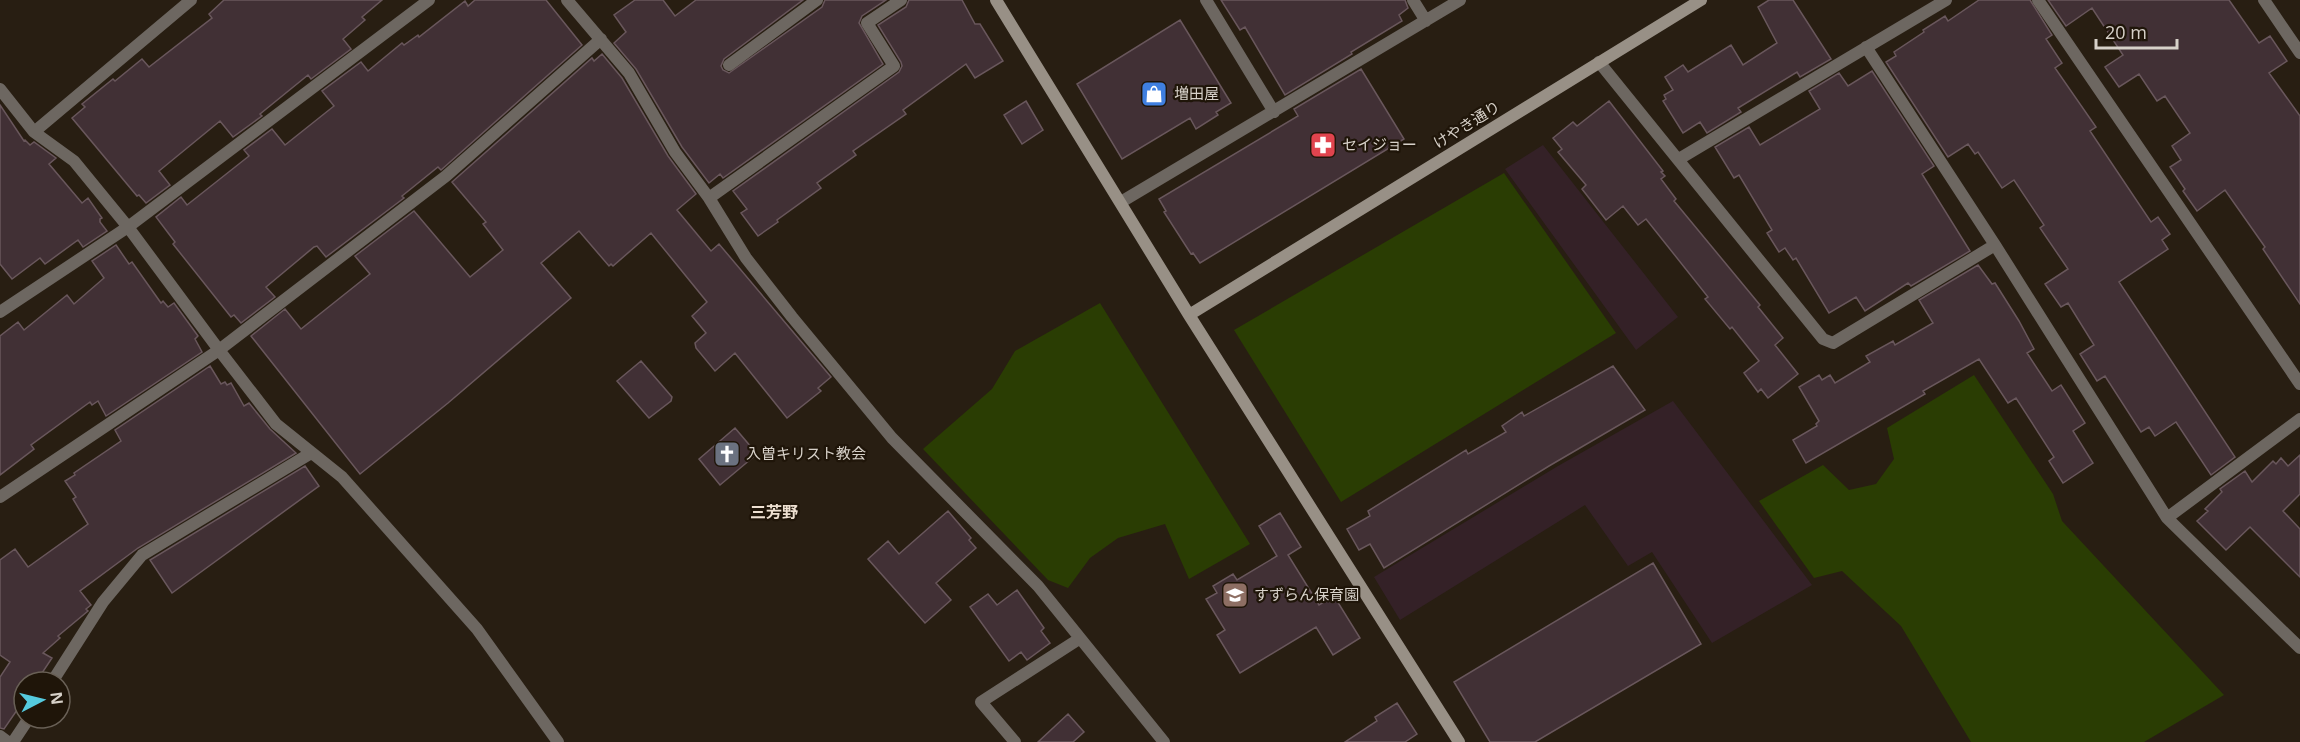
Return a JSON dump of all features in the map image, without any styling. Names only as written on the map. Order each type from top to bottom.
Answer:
[{"type":"street","points":[[34,132],[191,0]]},
{"type":"street","points":[[0,312],[128,227],[429,0]]},
{"type":"street","points":[[567,0],[630,73],[675,152],[709,198],[746,258],[885,429],[1038,586],[1078,639],[1164,742]]},
{"type":"street","points":[[729,65],[817,0]]},
{"type":"street","points":[[709,198],[894,66],[867,23],[901,0]]},
{"type":"street","points":[[996,0],[1189,315],[1459,742]]},
{"type":"street","points":[[1206,0],[1274,112]]},
{"type":"street","points":[[1413,0],[1426,21]]},
{"type":"street","points":[[1121,202],[1460,0]]},
{"type":"street","name":"けやき通り","points":[[1189,315],[1701,0]]},
{"type":"street","points":[[1679,159],[1946,0]]},
{"type":"street","points":[[2038,0],[2300,384]]},
{"type":"street","points":[[2264,0],[2300,53]]},
{"type":"street","points":[[0,497],[219,350],[446,176],[601,39]]},
{"type":"street","points":[[1866,47],[1995,245],[2166,518],[2300,648]]},
{"type":"street","points":[[1599,62],[1823,339],[1833,343],[1995,245]]},
{"type":"street","points":[[0,89],[34,132],[74,161],[128,227],[276,424],[342,477],[477,629],[558,742]]},
{"type":"street","points":[[2166,518],[2300,419]]},
{"type":"street","points":[[60,670],[103,602],[142,555],[311,453]]},
{"type":"street","points":[[1015,742],[981,702],[1078,639]]},
{"type":"street","points":[[0,736],[8,742]]},
{"type":"shaded area","points":[[1543,145],[1678,317],[1636,350],[1505,169]]},
{"type":"shaded area","points":[[1673,401],[1812,585],[1712,643],[1652,552],[1628,566],[1585,505],[1400,620],[1374,577],[1558,466]]},
{"type":"green space","points":[[1504,173],[1616,333],[1341,502],[1234,330]]},
{"type":"green space","points":[[1100,303],[1250,544],[1189,579],[1165,524],[1118,538],[1090,558],[1068,588],[1048,580],[923,449],[992,389],[1015,351]]},
{"type":"green space","points":[[1974,375],[2053,494],[2062,521],[2224,695],[2144,742],[1971,742],[1901,626],[1842,571],[1814,578],[1759,501],[1823,465],[1849,490],[1876,484],[1894,459],[1887,428]]},
{"type":"building","points":[[224,0],[382,0],[362,17],[365,20],[343,39],[351,49],[311,79],[308,75],[260,114],[262,116],[233,137],[220,121],[159,171],[170,185],[146,203],[139,195],[137,196],[72,118],[85,107],[82,104],[142,59],[149,67],[212,18],[209,14]]},
{"type":"building","points":[[475,0],[546,0],[582,45],[441,170],[438,167],[402,196],[404,198],[326,257],[317,246],[314,247],[266,287],[275,297],[241,323],[234,315],[231,317],[173,244],[175,242],[156,217],[181,197],[187,205],[249,156],[244,150],[272,129],[285,145],[334,106],[322,91],[361,62],[368,71],[402,43],[404,45],[418,35],[419,37],[465,1],[468,6]]},
{"type":"building","points":[[635,0],[663,0],[675,16],[696,0],[803,0],[724,59],[721,66],[729,73],[822,7],[825,0],[886,0],[862,16],[859,23],[883,64],[723,178],[720,174],[709,183],[682,147],[636,69],[614,43],[626,32],[614,15]]},
{"type":"building","points":[[909,0],[962,0],[975,24],[980,24],[1003,61],[975,78],[966,64],[903,110],[906,114],[853,151],[856,155],[817,183],[821,188],[758,236],[741,213],[747,209],[733,191],[899,72],[901,62],[878,25],[906,7]]},
{"type":"building","points":[[1221,0],[1405,0],[1408,8],[1399,15],[1402,21],[1285,95],[1245,27],[1240,30]]},
{"type":"building","points":[[1769,0],[1793,0],[1831,59],[1800,77],[1797,72],[1738,108],[1741,112],[1707,133],[1700,122],[1683,133],[1663,101],[1666,99],[1664,95],[1673,90],[1665,77],[1683,65],[1688,72],[1731,45],[1743,65],[1777,43],[1758,7]]},
{"type":"building","points":[[1979,0],[2030,0],[2052,35],[2046,39],[2062,63],[2055,68],[2096,127],[2090,131],[2151,222],[2158,217],[2170,234],[2162,240],[2168,249],[2119,282],[2235,457],[2211,475],[2176,422],[2155,436],[2149,427],[2141,432],[2105,376],[2097,381],[2080,354],[2094,345],[2068,303],[2061,307],[2045,284],[2068,269],[2040,228],[2044,225],[2014,180],[2002,188],[1978,152],[1975,154],[1968,144],[1948,157],[1886,62],[1896,56],[1894,52],[1924,32],[1923,30],[1945,16],[1948,21]]},
{"type":"building","points":[[2048,0],[2229,0],[2259,43],[2270,36],[2287,61],[2269,73],[2300,116],[2300,304],[2263,249],[2265,247],[2225,190],[2197,211],[2183,191],[2185,189],[2170,167],[2181,160],[2172,146],[2190,133],[2165,96],[2157,101],[2139,74],[2119,87],[2105,67],[2123,55],[2092,8],[2066,26]]},
{"type":"building","name":"増田屋","points":[[1180,20],[1231,103],[1216,112],[1218,115],[1196,129],[1190,118],[1122,159],[1077,84]]},
{"type":"building","points":[[602,54],[622,78],[668,156],[696,194],[677,210],[711,251],[719,244],[831,377],[818,388],[821,391],[787,418],[735,353],[715,371],[696,348],[695,343],[706,333],[692,316],[707,302],[651,233],[613,266],[611,264],[609,266],[579,231],[541,263],[571,298],[448,403],[360,474],[251,336],[285,309],[301,329],[370,274],[355,256],[414,211],[470,277],[503,250],[483,224],[486,222],[452,182],[592,58],[594,61]]},
{"type":"building","points":[[1361,69],[1404,139],[1200,263],[1193,253],[1191,254],[1164,212],[1166,211],[1159,199],[1298,116],[1294,109]]},
{"type":"building","points":[[1872,71],[1934,166],[1922,174],[1970,251],[1911,286],[1908,283],[1865,311],[1856,297],[1829,313],[1796,258],[1793,260],[1785,248],[1779,252],[1767,233],[1772,230],[1739,175],[1734,178],[1715,147],[1749,127],[1760,145],[1820,109],[1809,91],[1839,73],[1848,86]]},
{"type":"building","points":[[1026,101],[1043,130],[1022,144],[1004,115]]},
{"type":"building","points":[[1609,101],[1663,171],[1661,172],[1665,176],[1661,179],[1676,199],[1674,201],[1760,305],[1758,307],[1783,338],[1775,345],[1798,374],[1768,398],[1761,389],[1758,392],[1744,373],[1759,361],[1732,327],[1730,329],[1705,299],[1708,297],[1646,219],[1638,225],[1623,206],[1606,220],[1582,189],[1586,185],[1558,152],[1562,149],[1553,138],[1573,122],[1577,126]]},
{"type":"building","points":[[0,105],[24,141],[30,145],[34,142],[56,158],[49,164],[82,203],[88,198],[102,218],[100,222],[107,231],[83,247],[78,240],[45,264],[40,258],[12,279],[0,264]]},
{"type":"building","points":[[116,245],[129,264],[132,262],[161,303],[163,301],[168,307],[174,303],[198,336],[195,339],[202,352],[106,416],[98,401],[92,405],[90,402],[31,445],[34,449],[0,475],[0,336],[18,322],[24,330],[67,295],[74,304],[104,278],[92,261]]},
{"type":"building","points":[[1978,265],[1992,284],[1995,283],[2019,321],[2034,349],[2027,353],[2052,391],[2061,385],[2085,423],[2073,431],[2093,463],[2063,483],[2049,461],[2054,457],[2016,398],[2008,403],[1979,359],[1923,391],[1925,394],[1806,463],[1793,440],[1817,426],[1819,421],[1799,387],[1819,375],[1822,380],[1830,375],[1835,383],[1870,362],[1866,356],[1893,341],[1895,345],[1933,323],[1919,300]]},
{"type":"building","points":[[641,361],[672,397],[671,401],[649,418],[617,381]]},
{"type":"building","points":[[210,366],[221,384],[231,383],[244,406],[249,403],[270,429],[296,453],[138,548],[80,591],[91,605],[86,609],[88,611],[58,636],[60,638],[43,653],[52,658],[44,670],[12,670],[12,717],[4,729],[0,728],[0,677],[10,662],[0,655],[0,560],[15,549],[28,567],[88,524],[73,499],[76,497],[65,481],[121,441],[115,430]]},
{"type":"building","points":[[1613,366],[1645,410],[1549,466],[1384,568],[1370,544],[1359,550],[1347,529],[1370,516],[1368,511],[1466,450],[1468,454],[1506,432],[1502,426],[1522,412],[1524,416]]},
{"type":"building","name":"入曽キリスト教会","points":[[735,428],[757,454],[720,485],[699,459]]},
{"type":"building","points":[[2300,455],[2300,494],[2283,511],[2300,529],[2300,577],[2250,527],[2226,550],[2197,521],[2208,511],[2205,509],[2222,492],[2220,489],[2245,471],[2252,482],[2273,461],[2276,464],[2281,458],[2288,466]]},
{"type":"building","points":[[305,466],[319,486],[172,593],[150,560]]},
{"type":"building","points":[[948,511],[971,538],[969,540],[976,548],[936,583],[951,600],[925,623],[868,559],[888,541],[899,554]]},
{"type":"building","points":[[1280,513],[1301,547],[1288,555],[1319,605],[1334,596],[1360,638],[1333,655],[1316,627],[1240,673],[1217,635],[1225,630],[1206,599],[1217,593],[1213,586],[1233,574],[1237,580],[1277,556],[1259,526]]},
{"type":"building","points":[[1653,563],[1701,644],[1535,742],[1490,742],[1454,682]]},
{"type":"building","points":[[1017,590],[1044,628],[1041,631],[1050,643],[1027,660],[1021,652],[1009,661],[970,607],[988,594],[997,605]]},
{"type":"building","points":[[1397,703],[1417,734],[1405,742],[1345,742],[1377,721],[1375,717]]},
{"type":"building","points":[[1068,714],[1084,732],[1073,742],[1038,742]]},
{"type":"place","name":"増田屋","points":[[1154,94]]},
{"type":"place","name":"セイジョー","points":[[1323,145]]},
{"type":"place","name":"入曽キリスト教会","points":[[727,454]]},
{"type":"place","name":"すずらん保育園","points":[[1235,595]]},
{"type":"district","name":"三芳野","points":[[774,512]]}]
